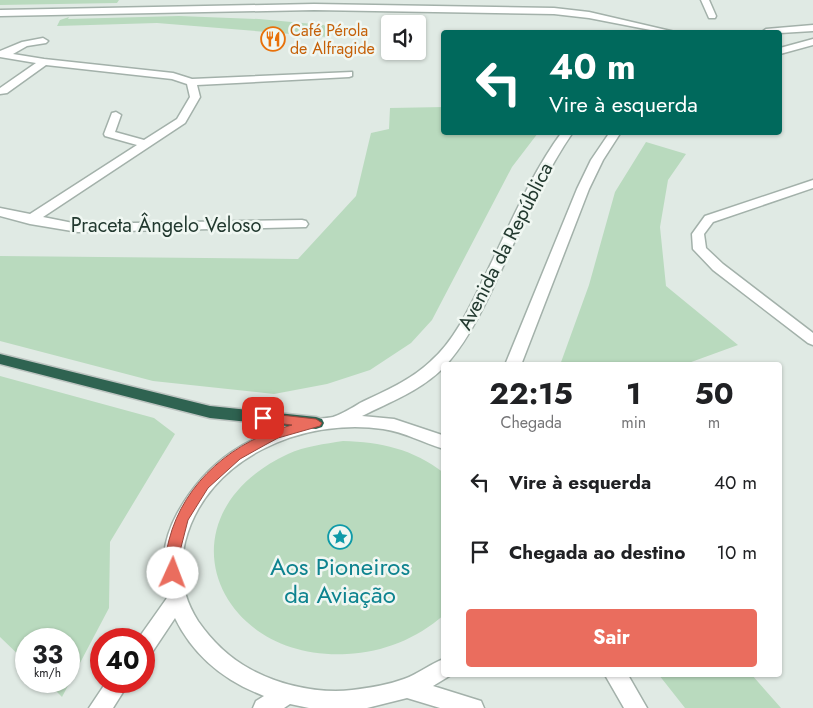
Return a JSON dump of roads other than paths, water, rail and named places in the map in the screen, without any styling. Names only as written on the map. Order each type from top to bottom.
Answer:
[{"type":"highway","points":[[0,359],[210,412],[316,423]]},
{"type":"street","points":[[141,10],[145,0]]},
{"type":"street","points":[[269,0],[276,7]]},
{"type":"street","points":[[705,0],[712,16]]},
{"type":"street","points":[[0,13],[406,4],[554,11],[589,15],[660,30]]},
{"type":"street","points":[[532,11],[587,21],[608,30]]},
{"type":"street","points":[[782,31],[813,28]]},
{"type":"street","points":[[2,54],[25,44],[43,42]]},
{"type":"street","points":[[782,50],[813,42]]},
{"type":"street","points":[[2,54],[44,62],[173,76],[191,82],[349,74]]},
{"type":"street","points":[[0,91],[3,91],[44,62]]},
{"type":"street","points":[[30,220],[181,121],[195,97],[191,82]]},
{"type":"street","points":[[116,115],[109,134],[145,144]]},
{"type":"street","name":"Avenida da República","points":[[340,420],[415,382],[438,364],[459,337],[479,303],[538,181],[554,151],[566,135]]},
{"type":"street","points":[[514,362],[584,188],[597,160],[614,135]]},
{"type":"street","points":[[813,184],[709,219],[698,234],[700,249],[718,267],[813,340]]},
{"type":"street","name":"Praceta Ângelo Veloso","points":[[0,212],[30,220],[78,228],[302,224]]},
{"type":"street","name":"Avenida da República","points":[[441,442],[413,430],[377,422],[340,420],[316,423],[266,439],[235,455],[204,484],[181,519],[171,559],[176,601],[198,641],[235,674],[286,695],[346,701],[407,688],[441,670]]},
{"type":"street","points":[[155,631],[176,601]]},
{"type":"street","points":[[617,677],[636,708]]},
{"type":"street","points":[[407,688],[473,708]]},
{"type":"street","points":[[100,708],[111,693]]},
{"type":"street","points":[[264,708],[286,695]]},
{"type":"place","name":"Café Pérola de Alfragide","points":[[273,39]]},
{"type":"place","name":"Aos Pioneiros da Aviação","points":[[340,537]]}]
